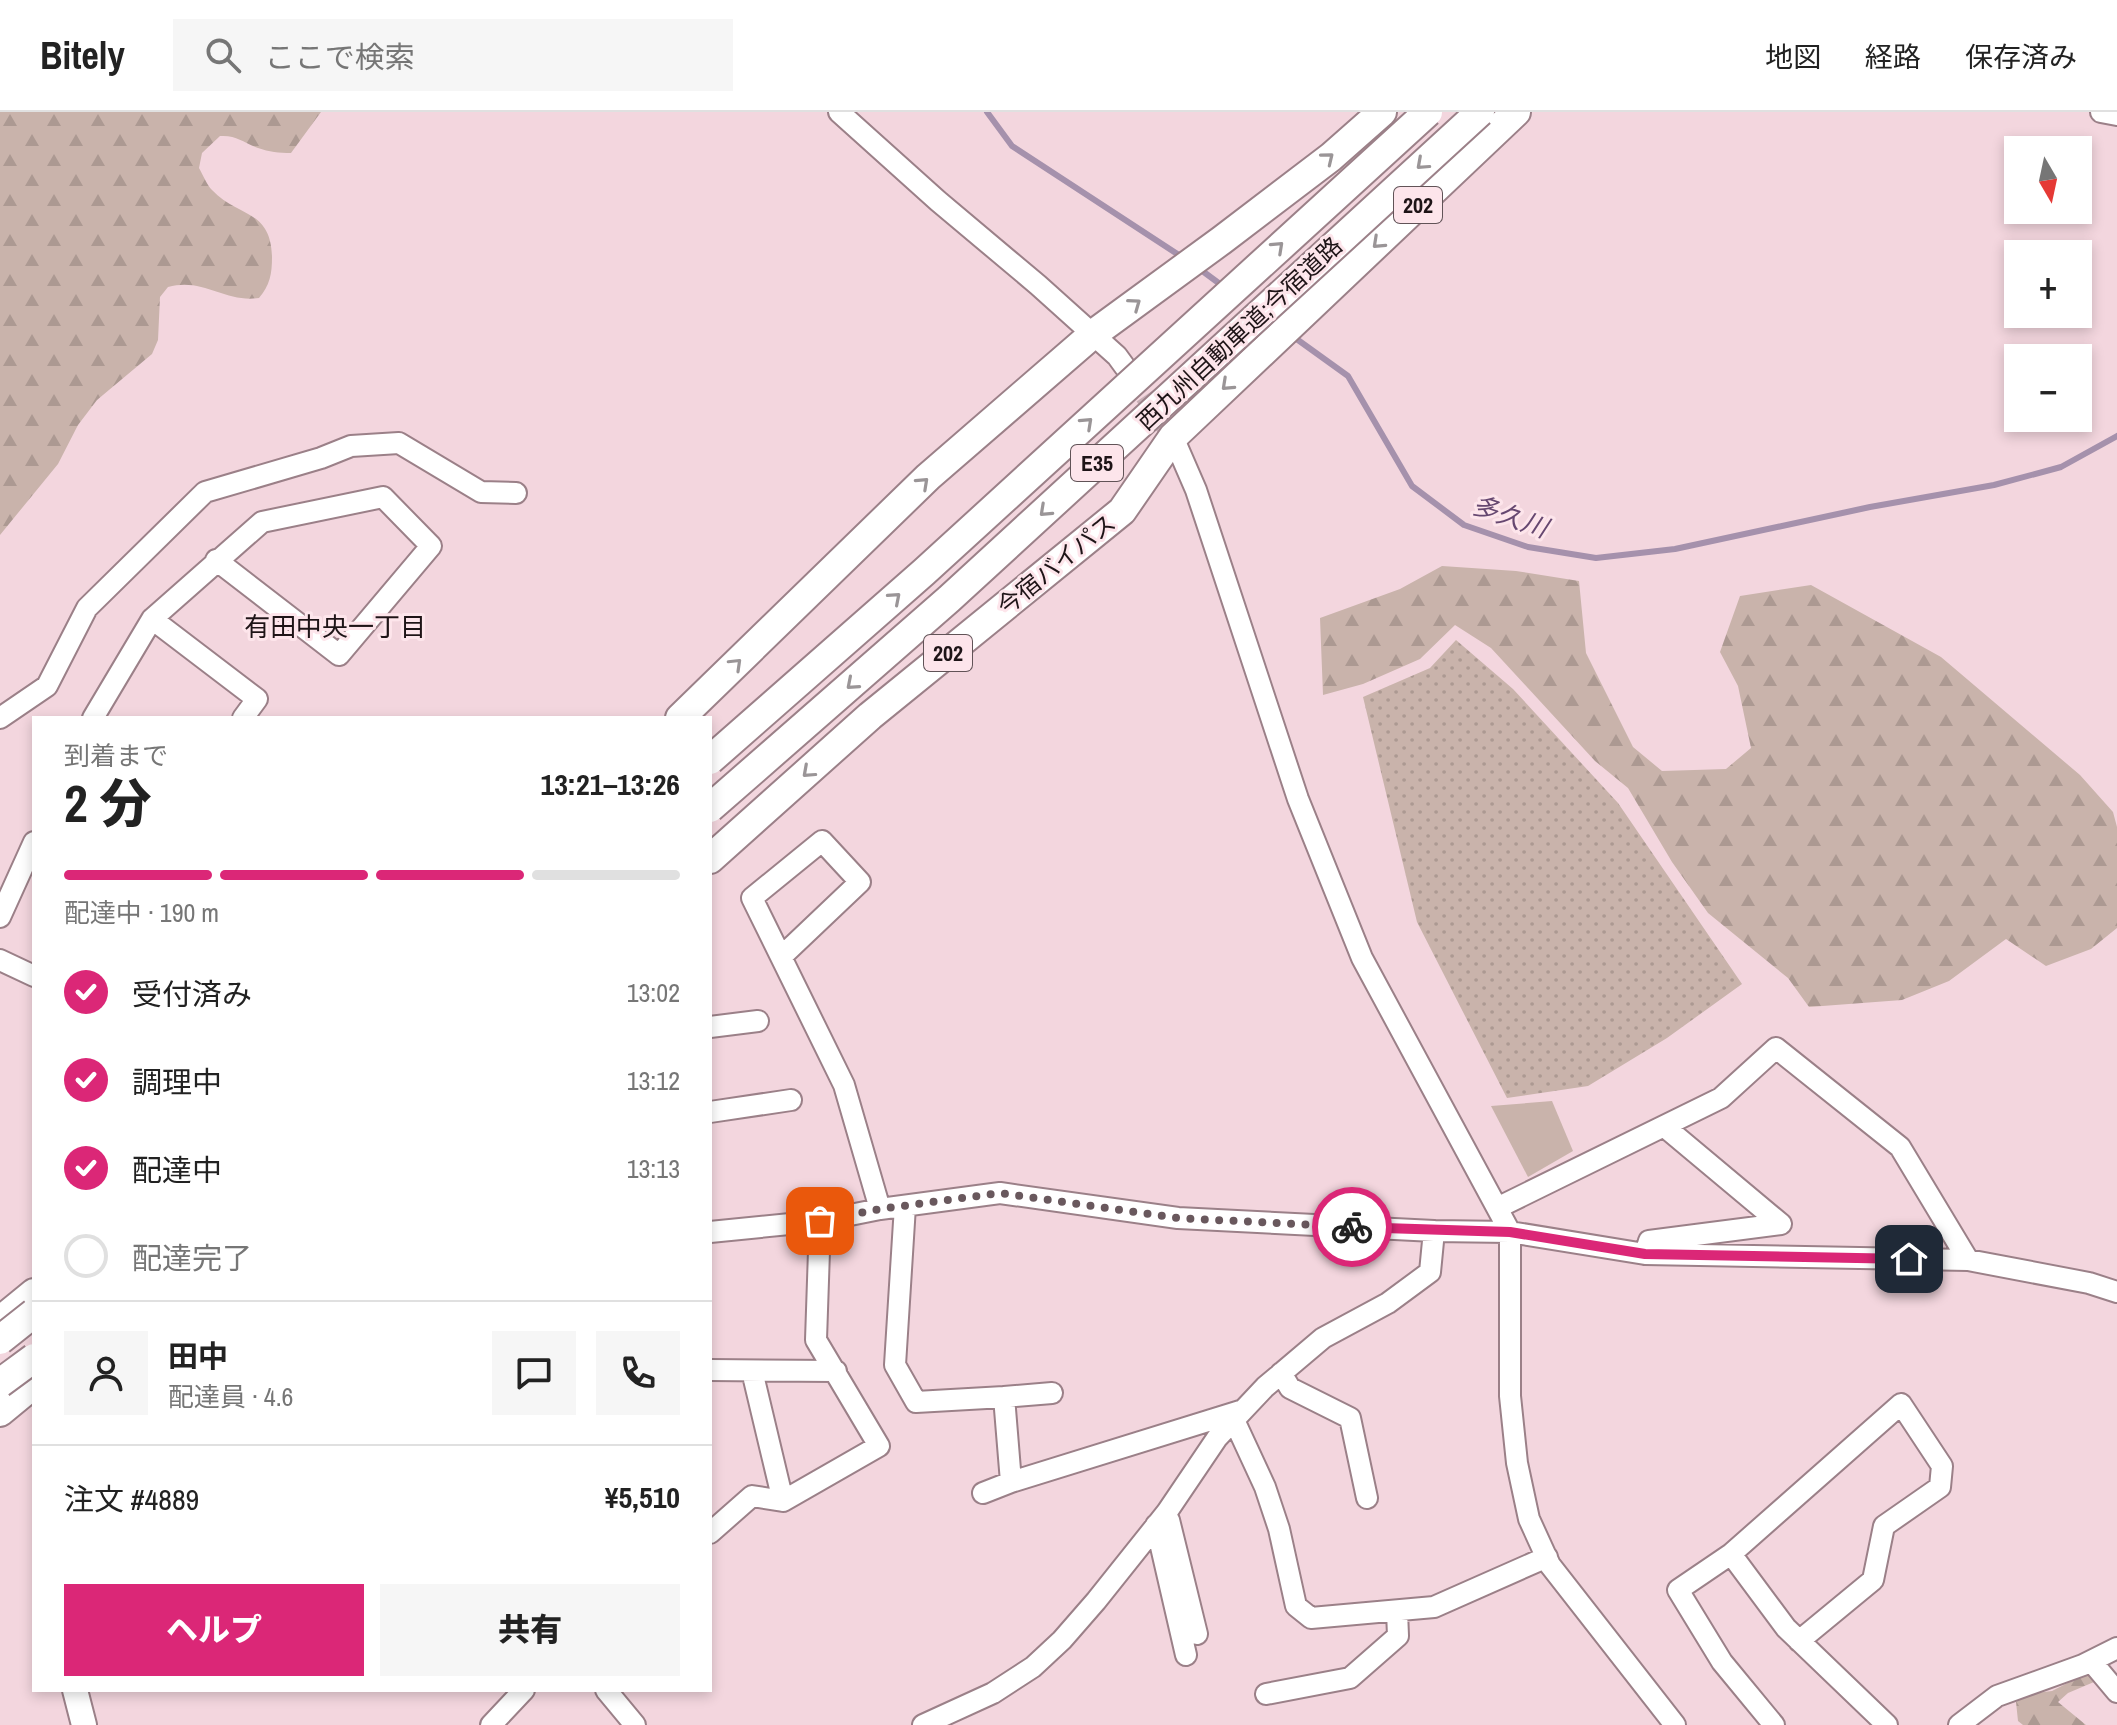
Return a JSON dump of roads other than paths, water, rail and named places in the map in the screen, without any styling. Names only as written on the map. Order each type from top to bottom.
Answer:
[{"type":"highway","points":[[682,716],[928,477],[1092,335],[1331,157],[1382,112]]},
{"type":"highway","name":"西九州自動車道;今宿道路","points":[[712,758],[936,561],[1428,112]]},
{"type":"highway","name":"西九州自動車道;今宿道路","points":[[712,806],[949,599],[1480,112]]},
{"type":"highway","name":"今宿バイパス","points":[[712,857],[870,716],[1122,511],[1173,437],[1516,112]]},
{"type":"highway","points":[[9,1318],[32,1295]]},
{"type":"highway","points":[[0,1383],[32,1359]]},
{"type":"highway","points":[[0,1412],[32,1391]]},
{"type":"main road","points":[[9,1318],[32,1387]]},
{"type":"main road","points":[[76,1692],[84,1725]]},
{"type":"street","points":[[839,112],[1038,285],[1117,356],[1125,367]]},
{"type":"street","points":[[2101,112],[2117,115]]},
{"type":"street","points":[[1173,437],[1196,490],[1298,799],[1362,958],[1510,1232],[1510,1396],[1517,1463],[1529,1519],[1547,1557],[1675,1725]]},
{"type":"street","points":[[0,718],[47,686],[87,608],[205,492],[321,458],[351,446],[399,443],[481,492],[516,493]]},
{"type":"street","points":[[94,716],[152,619],[216,560],[262,522],[383,497],[431,546],[339,655],[216,560]]},
{"type":"street","points":[[152,619],[257,699],[244,716]]},
{"type":"street","points":[[781,957],[860,882],[822,841],[752,898],[781,957],[844,1085],[880,1209]]},
{"type":"street","points":[[0,917],[32,846]]},
{"type":"street","points":[[0,960],[32,975]]},
{"type":"street","points":[[712,1027],[758,1021]]},
{"type":"street","points":[[1497,1208],[1721,1098],[1776,1048],[1900,1147],[1968,1260]]},
{"type":"street","points":[[712,1112],[791,1100]]},
{"type":"street","points":[[1645,1254],[1649,1241],[1781,1224],[1665,1127]]},
{"type":"street","points":[[712,1232],[820,1221],[880,1209],[1000,1193],[1178,1218],[1510,1232],[1645,1254],[1968,1260],[2089,1283],[2117,1292]]},
{"type":"street","points":[[905,1206],[895,1365],[916,1402],[1052,1393]]},
{"type":"street","points":[[712,1531],[752,1496],[783,1501],[879,1446],[816,1340],[820,1221]]},
{"type":"street","points":[[923,1725],[993,1693],[1033,1667],[1087,1611],[1161,1519],[1217,1438],[1281,1373],[1323,1338],[1388,1303],[1430,1272],[1434,1231]]},
{"type":"street","points":[[712,1370],[836,1371]]},
{"type":"street","points":[[752,1371],[783,1501]]},
{"type":"street","points":[[1281,1373],[1290,1388],[1350,1418],[1367,1498]]},
{"type":"street","points":[[1004,1397],[1011,1482]]},
{"type":"street","points":[[1774,1725],[1722,1662],[1678,1590],[1731,1554],[1901,1404],[1942,1466],[1940,1487],[1884,1526],[1873,1580],[1799,1641]]},
{"type":"street","points":[[1239,1415],[1274,1515],[1296,1606],[1311,1618],[1434,1607],[1547,1557]]},
{"type":"street","points":[[983,1493],[1239,1415]]},
{"type":"street","points":[[1161,1519],[1197,1634]]},
{"type":"street","points":[[1161,1519],[1186,1655]]},
{"type":"street","points":[[1731,1554],[1786,1628],[1887,1725]]},
{"type":"street","points":[[1266,1694],[1350,1678],[1398,1636],[1397,1611]]},
{"type":"street","points":[[1959,1725],[1997,1696],[2091,1661],[2117,1648]]},
{"type":"street","points":[[2091,1661],[2117,1692]]},
{"type":"street","points":[[491,1725],[522,1692]]},
{"type":"street","points":[[608,1692],[635,1725]]},
{"type":"waterway","name":"多久川","points":[[987,112],[1012,146],[1185,259]]},
{"type":"waterway","name":"多久川","points":[[1197,267],[1224,287]]},
{"type":"waterway","name":"多久川","points":[[1291,335],[1348,376],[1412,486],[1464,525],[1528,547],[1596,558],[1675,549],[1870,507],[1994,485],[2061,467],[2117,436]]},
{"type":"tunnel","points":[[1128,371],[1173,437]]},
{"type":"district","name":"有田中央一丁目","points":[[335,626]]}]
